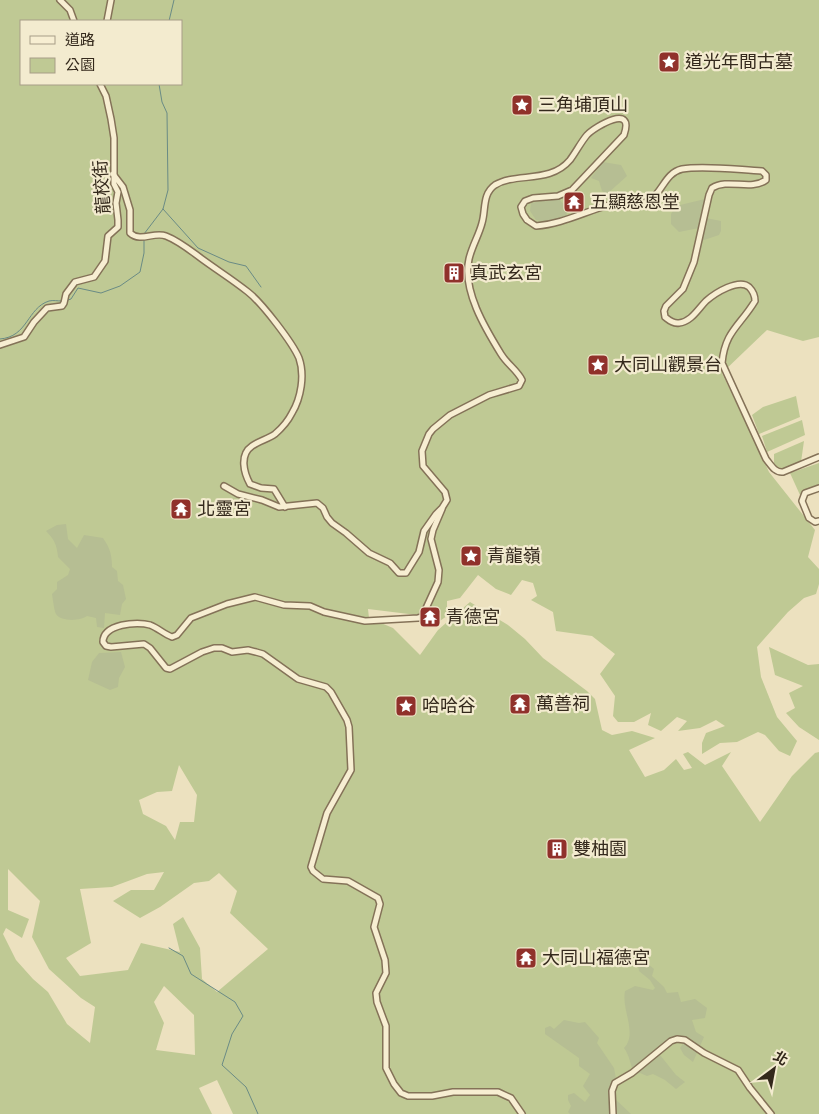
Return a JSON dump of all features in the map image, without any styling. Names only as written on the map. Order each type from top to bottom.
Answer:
[{"type":"street","points":[[60,0],[70,10],[74,20]]},
{"type":"street","points":[[107,20],[112,0]]},
{"type":"street","name":"龍校街","points":[[0,346],[24,337],[47,308],[62,306],[66,294],[75,282],[94,278],[107,254],[108,236],[118,227],[116,203],[118,192],[114,184],[113,174],[114,138],[106,96],[100,85]]},
{"type":"street","points":[[522,1114],[511,1098],[498,1092],[453,1092],[432,1096],[408,1096],[401,1093],[390,1078],[386,1068],[386,1026],[376,1002],[376,993],[386,973],[385,960],[374,927],[380,904],[378,898],[348,881],[324,879],[313,871],[311,866],[327,813],[351,770],[349,727],[331,692],[326,687],[298,679],[263,654],[256,652],[232,652],[222,648],[214,648],[202,652],[170,669],[166,668],[150,648],[144,644],[106,646],[103,642],[104,636],[109,630],[138,624],[153,626],[172,637],[177,635],[191,618],[227,604],[255,597],[284,604],[310,606],[324,612],[365,621],[422,617],[438,582],[439,570],[431,539],[442,508],[447,500],[445,492],[422,466],[422,451],[429,434],[450,415],[489,395],[519,386],[522,380],[520,374],[502,356],[484,326],[476,309],[470,280],[469,260],[483,222],[486,196],[496,184],[534,178],[560,168],[568,162],[588,135],[603,123],[614,118],[624,121],[626,126],[624,135],[572,190],[560,195],[533,198],[525,201],[521,207],[523,214],[536,226],[568,220],[610,205],[641,204],[652,199],[672,174],[680,170],[703,168],[762,171],[766,175],[766,180],[759,184],[724,185],[712,188],[694,262],[684,289],[666,306],[664,311],[665,317],[669,321],[680,323],[689,318],[708,300],[734,284],[744,284],[751,289],[755,301],[728,337],[723,350],[722,363],[766,459],[775,470],[779,473],[783,472],[819,457]]},
{"type":"street","points":[[113,174],[122,187],[130,210],[130,233],[134,237],[167,236],[250,293],[295,352],[302,370],[302,381],[295,407],[280,430],[251,446],[246,452],[244,460],[244,470],[250,484],[260,488],[274,488],[285,507]]},
{"type":"street","points":[[224,486],[238,494],[262,500],[279,507],[313,503],[320,504],[332,523],[369,553],[390,563],[399,573],[403,574],[406,573],[418,552],[420,540],[428,523],[442,508]]},
{"type":"street","points":[[819,488],[805,493],[802,501],[809,518],[815,522],[819,521]]},
{"type":"street","points":[[613,1114],[612,1091],[615,1083],[632,1073],[671,1041],[677,1039],[685,1040],[704,1053],[738,1070],[750,1088],[772,1114]]},
{"type":"green space","points":[[0,0],[819,0],[819,337],[803,341],[767,330],[722,373],[769,472],[815,530],[808,557],[819,569],[819,584],[816,594],[804,598],[788,612],[757,647],[761,677],[777,717],[797,741],[790,756],[779,751],[765,735],[758,732],[737,742],[720,743],[702,754],[702,743],[706,733],[725,726],[716,720],[700,728],[678,731],[687,721],[677,717],[661,731],[648,725],[651,713],[634,722],[618,722],[613,716],[615,696],[600,674],[615,654],[592,636],[556,631],[553,612],[531,600],[537,596],[533,583],[522,580],[511,595],[496,589],[478,575],[460,598],[447,601],[447,616],[434,625],[433,614],[417,615],[368,609],[369,618],[393,628],[420,655],[438,630],[470,602],[508,625],[543,658],[587,691],[595,699],[602,730],[612,735],[632,731],[655,738],[629,750],[645,777],[664,770],[676,759],[684,770],[692,768],[683,754],[688,752],[705,765],[731,752],[722,766],[760,822],[792,776],[815,753],[819,752],[819,1114],[233,1114],[217,1080],[199,1088],[212,1114],[0,1114]],"holes":[[[179,765],[197,795],[194,822],[180,822],[175,840],[166,826],[143,814],[139,800],[157,792],[172,791]],[[8,869],[40,901],[32,937],[49,969],[81,998],[95,1007],[90,1043],[67,1024],[48,992],[16,960],[3,934],[6,928],[22,938],[29,919],[8,910]],[[164,872],[154,890],[131,890],[113,901],[140,918],[160,907],[194,883],[209,881],[219,873],[237,891],[230,913],[268,949],[217,992],[202,979],[200,948],[183,917],[173,924],[180,952],[141,943],[128,970],[80,976],[66,958],[91,943],[80,889],[112,887],[147,874]],[[164,986],[194,1015],[195,1055],[156,1050],[164,1023],[154,1002]]]},
{"type":"green space","points":[[603,162],[621,165],[627,176],[607,194],[602,191],[599,181],[591,178]]},
{"type":"green space","points":[[558,198],[566,207],[567,217],[546,222],[536,220],[530,211],[531,203]]},
{"type":"green space","points":[[705,199],[699,228],[679,232],[671,224],[671,214],[676,206]]},
{"type":"green space","points":[[706,218],[721,221],[721,231],[719,235],[701,241]]},
{"type":"green space","points":[[796,396],[800,417],[759,434],[752,415],[763,407]]},
{"type":"green space","points":[[802,420],[805,435],[767,452],[762,436]]},
{"type":"green space","points":[[804,441],[801,462],[779,471],[774,464],[774,454]]},
{"type":"green space","points":[[819,463],[819,484],[800,495],[790,473]]},
{"type":"green space","points":[[66,524],[68,539],[77,548],[84,535],[103,538],[110,552],[112,567],[117,571],[118,581],[123,585],[126,599],[122,604],[120,615],[105,613],[104,628],[97,627],[96,618],[87,616],[76,620],[66,619],[59,617],[55,612],[52,594],[57,589],[57,582],[68,575],[70,569],[58,557],[55,542],[46,531],[57,525]]},
{"type":"green space","points":[[769,647],[808,665],[819,664],[819,740],[799,727],[786,713],[795,708],[789,693],[803,686],[775,675]]},
{"type":"green space","points":[[121,652],[125,667],[119,678],[118,687],[110,690],[88,680],[92,662],[99,653]]},
{"type":"green space","points":[[643,960],[654,969],[652,976],[664,987],[667,993],[678,992],[681,1002],[695,999],[707,1008],[705,1018],[692,1020],[696,1032],[704,1037],[693,1062],[684,1055],[680,1048],[686,1039],[679,1038],[656,1050],[676,1075],[685,1082],[676,1089],[665,1080],[653,1074],[647,1076],[640,1073],[635,1075],[624,1048],[630,1036],[624,998],[625,991],[635,986],[653,990],[655,988],[650,980],[639,971],[637,961]]},
{"type":"green space","points":[[564,1020],[579,1023],[585,1022],[599,1038],[597,1043],[614,1068],[616,1079],[610,1086],[614,1098],[631,1114],[570,1114],[568,1112],[571,1106],[568,1095],[574,1093],[585,1102],[590,1095],[583,1086],[590,1074],[579,1066],[579,1058],[545,1034],[545,1028],[550,1026],[554,1029]]},
{"type":"waterway","points":[[169,20],[174,0]]},
{"type":"waterway","points":[[144,234],[163,209],[168,190],[167,113],[162,102],[159,85]]},
{"type":"waterway","points":[[163,209],[198,248],[229,262],[246,266],[261,287]]},
{"type":"waterway","points":[[68,300],[71,299],[78,288],[101,293],[120,286],[140,272],[144,253],[144,240]]},
{"type":"waterway","points":[[0,339],[16,333],[42,305],[51,301],[61,301]]},
{"type":"waterway","points":[[169,948],[183,956],[191,974],[235,1002],[243,1016],[232,1034],[222,1065],[246,1087],[258,1114]]},
{"type":"place","name":"道光年間古墓","points":[[669,62]]},
{"type":"place","name":"三角埔頂山","points":[[522,105]]},
{"type":"place","name":"五顯慈恩堂","points":[[574,202]]},
{"type":"place","name":"真武玄宮","points":[[454,273]]},
{"type":"place","name":"大同山觀景台","points":[[598,365]]},
{"type":"place","name":"北靈宮","points":[[181,509]]},
{"type":"place","name":"青龍嶺","points":[[471,556]]},
{"type":"place","name":"青德宮","points":[[430,617]]},
{"type":"place","name":"萬善祠","points":[[520,704]]},
{"type":"place","name":"哈哈谷","points":[[406,706]]},
{"type":"place","name":"雙柚園","points":[[557,849]]},
{"type":"place","name":"大同山福德宮","points":[[526,958]]}]
